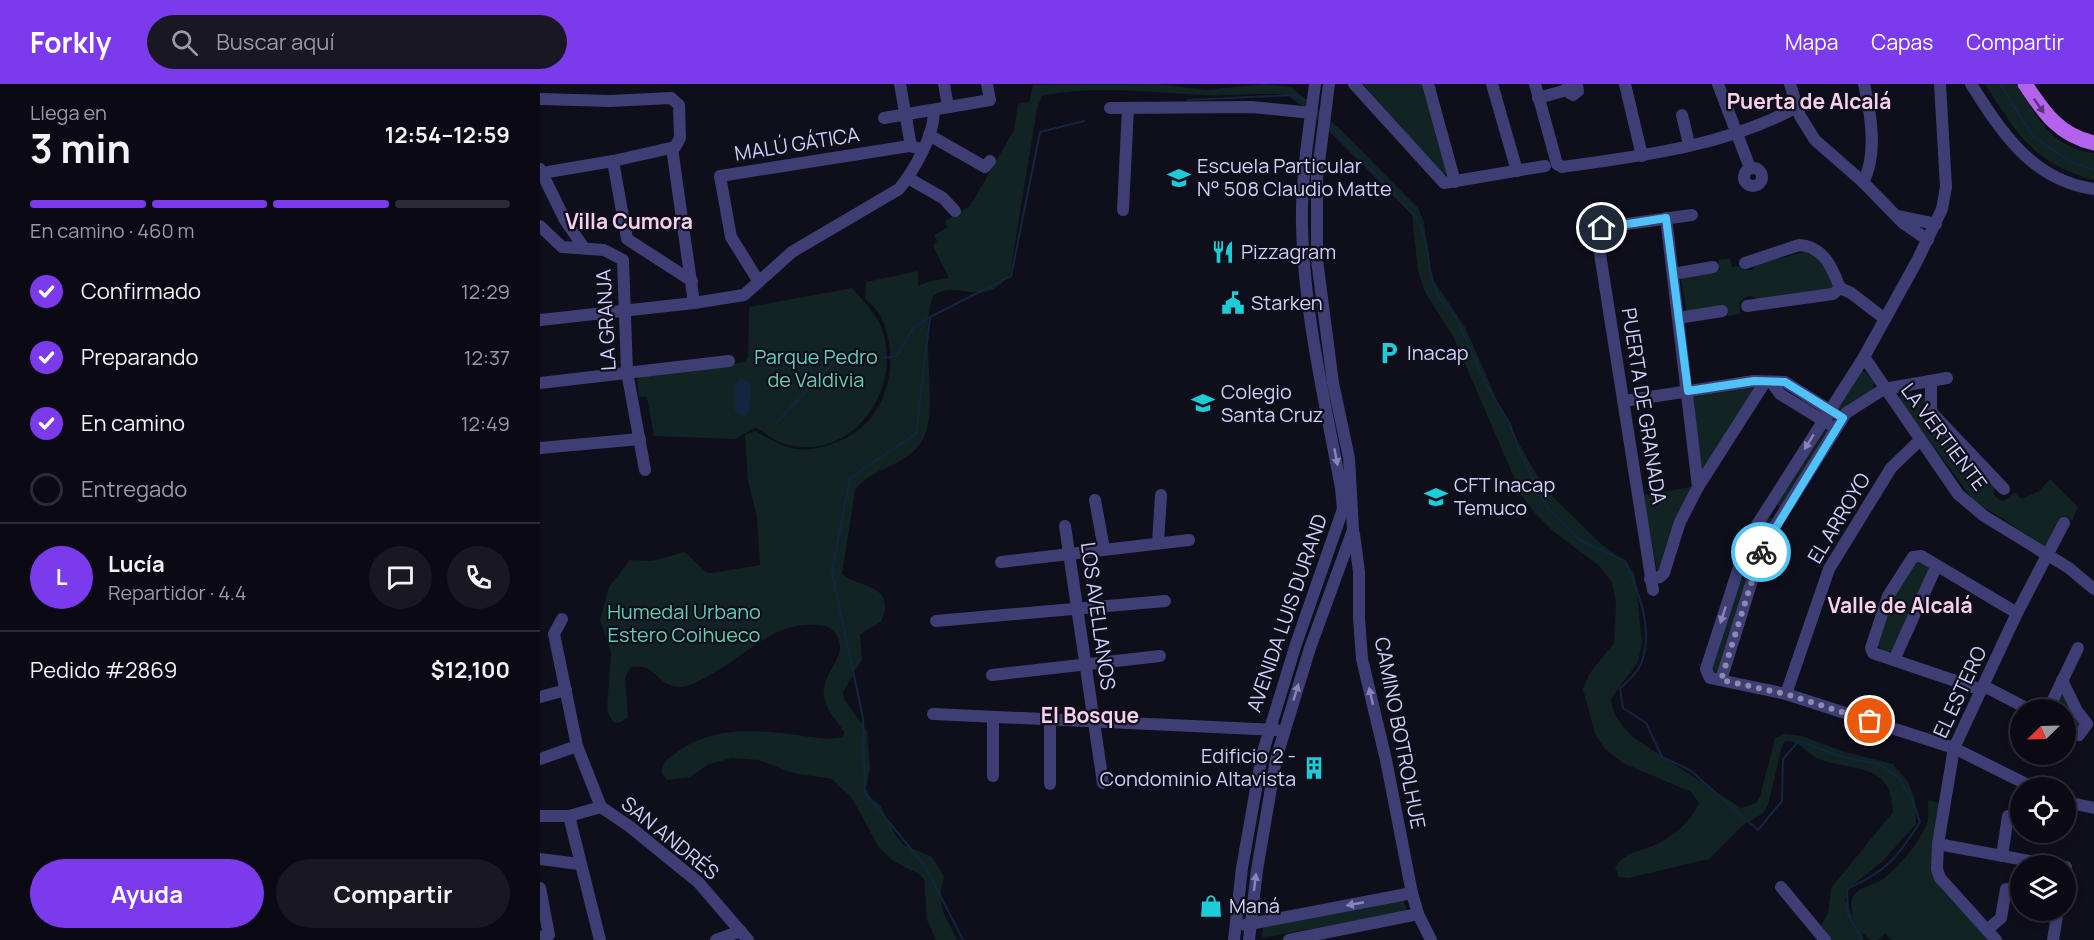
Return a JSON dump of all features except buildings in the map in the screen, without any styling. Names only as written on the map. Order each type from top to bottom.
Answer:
[{"type":"main road","points":[[2025,84],[2056,126],[2077,138],[2094,143]]},
{"type":"street","points":[[900,84],[905,114],[917,147]]},
{"type":"street","points":[[944,84],[948,107]]},
{"type":"street","points":[[884,118],[990,100],[987,84]]},
{"type":"street","name":"AVENIDA LUIS DURAND","points":[[1249,940],[1266,808],[1284,732],[1310,648],[1353,530],[1349,458],[1328,353],[1320,295],[1316,224],[1322,135],[1329,84]]},
{"type":"street","points":[[1354,84],[1444,183],[1551,165],[1562,167],[1642,156],[1736,133],[1766,123],[1797,107]]},
{"type":"street","points":[[1428,84],[1455,182]]},
{"type":"street","points":[[1492,84],[1517,171]]},
{"type":"street","points":[[1535,84],[1551,165]]},
{"type":"street","points":[[1624,84],[1642,156]]},
{"type":"street","points":[[1718,84],[1750,168]]},
{"type":"street","points":[[1790,84],[1797,107],[1815,140],[1863,182],[1896,216],[1928,240]]},
{"type":"street","points":[[1863,182],[1870,168],[1870,109],[1864,84]]},
{"type":"street","points":[[1940,84],[1946,195],[1936,224],[1864,357],[1748,539],[1706,669],[1707,674],[1721,680],[1786,694],[1954,748],[2012,777]]},
{"type":"street","points":[[1971,84],[2006,138],[2023,156],[2053,177],[2094,189]]},
{"type":"street","points":[[1538,98],[1571,86]]},
{"type":"street","name":"AVENIDA LUIS DURAND","points":[[1234,940],[1252,806],[1269,728],[1342,509],[1341,488],[1314,342],[1302,226],[1303,178],[1314,87]]},
{"type":"street","points":[[540,99],[610,101],[671,98],[679,105],[679,141],[672,148],[613,161],[541,171],[565,220],[584,248]]},
{"type":"street","points":[[1110,108],[1252,107],[1311,113]]},
{"type":"street","points":[[1123,210],[1128,108]]},
{"type":"street","points":[[540,320],[694,303],[744,295],[792,252],[889,197],[908,178],[917,147],[929,135],[934,123],[933,110]]},
{"type":"street","points":[[1682,114],[1689,144]]},
{"type":"street","points":[[929,135],[985,167],[990,161]]},
{"type":"street","name":"MALÚ GÁTICA","points":[[759,282],[731,237],[720,176],[917,147]]},
{"type":"street","points":[[672,148],[694,303]]},
{"type":"street","points":[[613,161],[627,239],[692,281]]},
{"type":"street","points":[[908,178],[943,198],[955,211]]},
{"type":"street","points":[[1692,215],[1666,218],[1698,487]]},
{"type":"street","points":[[1896,216],[1936,224]]},
{"type":"street","name":"PUERTA DE GRANADA","points":[[1666,218],[1600,230],[1597,235],[1652,584],[1664,573],[1680,522],[1698,487]]},
{"type":"street","name":"LA GRANJA","points":[[540,226],[562,247],[604,250],[623,260],[627,372],[645,470]]},
{"type":"street","points":[[1745,263],[1799,245],[1805,246],[1823,255],[1833,270],[1840,288],[1851,293],[1885,319]]},
{"type":"street","points":[[1672,274],[1713,267]]},
{"type":"street","points":[[1747,306],[1833,294],[1840,288]]},
{"type":"street","points":[[1678,318],[1722,311]]},
{"type":"street","points":[[1314,342],[1323,345],[1328,353]]},
{"type":"street","name":"LA VERTIENTE","points":[[1864,357],[1950,483],[1968,503],[2078,574],[2094,589]]},
{"type":"street","points":[[540,383],[729,361]]},
{"type":"street","points":[[1721,680],[1763,545],[1846,413],[1884,389],[1947,378]]},
{"type":"street","points":[[1698,487],[1768,382]]},
{"type":"street","points":[[1624,402],[1688,391],[1785,382],[1826,415],[1840,423]]},
{"type":"street","points":[[1931,382],[1931,412],[2004,489]]},
{"type":"street","points":[[540,448],[640,439]]},
{"type":"street","name":"EL ARROYO","points":[[1786,694],[1828,569],[1891,468],[1920,440]]},
{"type":"street","points":[[1158,543],[1161,495]]},
{"type":"street","points":[[1095,500],[1104,549]]},
{"type":"street","points":[[1768,507],[1782,515]]},
{"type":"street","name":"EL ESTERO","points":[[1996,940],[1940,878],[1937,869],[1938,844],[1954,748],[2017,613],[2064,523]]},
{"type":"street","name":"LOS AVELLANOS","points":[[1065,526],[1103,783]]},
{"type":"street","name":"CAMINO BOTROLHUE","points":[[1353,530],[1359,572],[1362,659],[1384,753],[1412,893],[1418,914],[1431,940]]},
{"type":"street","points":[[1001,562],[1189,540]]},
{"type":"street","points":[[2010,701],[1983,688],[1894,660],[1871,650],[1888,596],[1913,557],[1921,556],[1936,567],[2017,613]]},
{"type":"street","points":[[1894,660],[1936,567]]},
{"type":"street","points":[[936,621],[1165,601]]},
{"type":"street","name":"SAN ANDRÉS","points":[[562,619],[554,634],[578,746],[601,807],[629,826],[698,882],[745,935]]},
{"type":"street","points":[[2053,699],[2078,648]]},
{"type":"street","points":[[993,675],[1160,656]]},
{"type":"street","points":[[2062,680],[2071,699]]},
{"type":"street","points":[[540,697],[566,690]]},
{"type":"street","points":[[2076,709],[2087,724],[2079,735],[2076,733]]},
{"type":"street","points":[[933,714],[1269,728],[1284,732]]},
{"type":"street","points":[[993,717],[993,776]]},
{"type":"street","points":[[1050,720],[1050,784]]},
{"type":"street","points":[[540,759],[578,746]]},
{"type":"street","points":[[2076,804],[2094,808]]},
{"type":"street","points":[[540,816],[569,816],[601,807]]},
{"type":"street","points":[[569,816],[579,864],[582,867],[600,940]]},
{"type":"street","points":[[2002,856],[2008,816]]},
{"type":"street","points":[[1938,844],[2010,857]]},
{"type":"street","points":[[540,859],[579,864]]},
{"type":"street","points":[[1781,887],[1825,940]]},
{"type":"street","points":[[540,888],[549,935],[540,937]]},
{"type":"street","points":[[1987,930],[2001,918],[2006,889]]},
{"type":"street","points":[[1244,940],[1236,927],[1412,893]]},
{"type":"street","points":[[1289,940],[1418,914]]},
{"type":"street","points":[[2052,940],[2056,921]]},
{"type":"street","points":[[716,940],[745,935]]},
{"type":"green space","name":"Humedal Urbano Estero Coihueco","points":[[1156,84],[1206,90],[1266,84],[1291,87],[1341,130],[1418,208],[1424,222],[1429,267],[1434,281],[1465,327],[1500,407],[1530,464],[1548,492],[1601,544],[1627,563],[1635,575],[1642,643],[1638,662],[1611,699],[1616,715],[1629,733],[1741,808],[1756,803],[1760,797],[1775,738],[1784,734],[1802,736],[1845,752],[1893,764],[1908,782],[1915,800],[1916,824],[1883,861],[1849,888],[1845,900],[1853,917],[1851,903],[1854,895],[1889,874],[1917,842],[1928,822],[1928,800],[1941,804],[1935,878],[1941,889],[1989,940],[1892,940],[1885,933],[1878,940],[1871,940],[1861,932],[1864,940],[1828,940],[1819,930],[1828,913],[1831,888],[1893,812],[1891,798],[1886,785],[1873,774],[1858,768],[1824,761],[1813,756],[1799,744],[1790,741],[1785,741],[1782,746],[1768,805],[1763,813],[1742,826],[1709,859],[1628,878],[1619,877],[1615,867],[1619,861],[1671,836],[1687,821],[1699,803],[1691,792],[1623,763],[1605,749],[1595,734],[1583,689],[1589,674],[1614,643],[1616,604],[1612,582],[1598,565],[1554,532],[1522,496],[1454,338],[1425,292],[1418,271],[1412,215],[1313,115],[1289,96],[1280,94],[1206,95],[1082,90],[1042,96],[1037,109],[1010,274],[1000,285],[990,290],[971,292],[952,290],[934,295],[928,323],[930,400],[926,432],[920,444],[912,452],[870,476],[855,491],[842,574],[880,593],[885,609],[881,622],[860,634],[862,659],[843,692],[844,699],[867,731],[870,768],[866,788],[870,797],[880,805],[896,836],[904,845],[932,857],[941,871],[944,877],[940,896],[943,912],[957,940],[936,940],[927,920],[924,879],[919,874],[893,861],[878,846],[852,798],[832,779],[793,773],[759,760],[732,758],[709,764],[690,777],[667,780],[662,770],[667,760],[693,742],[722,733],[752,731],[826,739],[843,737],[844,732],[828,709],[824,692],[828,675],[839,653],[838,638],[831,629],[823,626],[801,625],[787,628],[762,640],[704,679],[682,687],[667,684],[646,668],[630,668],[625,678],[628,718],[618,723],[613,722],[607,710],[611,652],[600,620],[609,587],[630,560],[652,561],[685,552],[706,572],[711,573],[760,565],[757,518],[748,480],[745,435],[755,431],[786,446],[812,449],[837,442],[868,422],[885,391],[890,355],[888,337],[882,319],[865,298],[866,282],[918,271],[918,286],[930,281],[949,278],[933,246],[937,241],[934,235],[948,227],[945,221],[970,206],[1014,130],[1018,104],[1029,102],[1033,85]]},
{"type":"green space","points":[[1363,84],[1423,84],[1449,173],[1444,175]]},
{"type":"green space","points":[[1985,84],[2016,84],[2039,119],[2056,137],[2079,150],[2094,153],[2094,180],[2055,165],[2041,155],[2018,132]]},
{"type":"green space","points":[[1804,252],[1818,257],[1836,287],[1829,291],[1758,301],[1752,296],[1746,297],[1739,303],[1740,314],[1728,316],[1726,306],[1686,311],[1681,277],[1720,270],[1718,260],[1730,259],[1732,267],[1741,266],[1752,270],[1756,265]]},
{"type":"green space","name":"Parque Pedro de Valdivia","points":[[852,288],[869,307],[879,323],[887,351],[886,372],[880,394],[869,413],[855,429],[837,440],[816,446],[788,445],[773,439],[756,427],[735,439],[654,436],[647,397],[639,397],[637,379],[744,362],[748,358],[749,307]]},
{"type":"green space","points":[[1864,371],[1874,382],[1873,389],[1841,413],[1836,407],[1858,372]]},
{"type":"green space","points":[[1756,387],[1703,471],[1700,468],[1692,397]]},
{"type":"green space","points":[[1917,393],[1925,395],[1927,403],[1995,488],[1994,495],[2001,501],[2014,493],[2022,499],[2039,491],[2050,479],[2078,507],[2072,521],[2063,516],[2048,548],[1973,500],[1899,400],[1900,396]]},
{"type":"green space","points":[[1828,428],[1830,434],[1780,507],[1775,504],[1821,429]]},
{"type":"green space","points":[[1692,487],[1658,575],[1643,495]]},
{"type":"green space","points":[[1767,516],[1775,520],[1719,674],[1710,672],[1752,540]]},
{"type":"green space","points":[[1922,562],[1931,572],[1894,650],[1884,653],[1878,645],[1891,602],[1916,564]]},
{"type":"green space","points":[[2076,714],[2083,724],[2078,730],[2076,729]]},
{"type":"green space","points":[[1403,899],[1407,911],[1262,938],[1263,927]]},
{"type":"water","points":[[741,378],[751,383],[749,412],[745,416],[735,411],[735,385]]},
{"type":"waterway","points":[[2000,84],[2033,136],[2071,162],[2094,170]]},
{"type":"waterway","points":[[1188,100],[1294,95],[1307,101]]},
{"type":"waterway","points":[[963,940],[925,866],[865,793],[863,718],[832,572],[850,478],[916,434],[930,317],[1011,276],[1040,132],[1084,121]]},
{"type":"waterway","points":[[1329,125],[1417,218],[1426,241],[1430,271],[1437,295],[1456,317],[1484,381],[1510,424],[1520,453],[1547,507],[1580,540],[1625,561],[1640,598],[1646,638],[1640,667],[1620,689],[1623,708],[1646,723],[1662,757],[1690,770],[1758,830],[1782,801],[1783,759],[1799,741],[1840,756],[1881,765],[1899,778],[1912,799],[1920,822],[1890,862],[1872,876],[1847,889],[1848,914],[1862,940]]},
{"type":"waterway","points":[[884,358],[897,356],[913,328],[930,317]]},
{"type":"waterway","points":[[809,362],[832,364],[876,357]]},
{"type":"waterway","points":[[776,423],[832,364]]},
{"type":"way so far","points":[[1761,552],[1721,680],[1786,694],[1870,721]]},
{"type":"place","name":"Escuela Particular N° 508 Claudio Matte","points":[[1179,178]]},
{"type":"place","name":"Pizzagram","points":[[1223,252]]},
{"type":"place","name":"Starken","points":[[1233,303]]},
{"type":"place","name":"Inacap","points":[[1389,353]]},
{"type":"place","name":"Colegio Santa Cruz","points":[[1203,403]]},
{"type":"place","name":"CFT Inacap Temuco","points":[[1436,497]]},
{"type":"place","name":"Edificio 2 - Condominio Altavista","points":[[1314,768]]},
{"type":"place","name":"Maná","points":[[1211,906]]},
{"type":"district","name":"Puerta de Alcalá","points":[[1809,102]]},
{"type":"district","name":"Villa Cumora","points":[[629,222]]},
{"type":"district","name":"Valle de Alcalá","points":[[1900,606]]},
{"type":"district","name":"El Bosque","points":[[1090,716]]},
{"type":"route","points":[[1602,228],[1666,218],[1688,391],[1754,381],[1785,382],[1843,418],[1763,545],[1761,552]]}]
